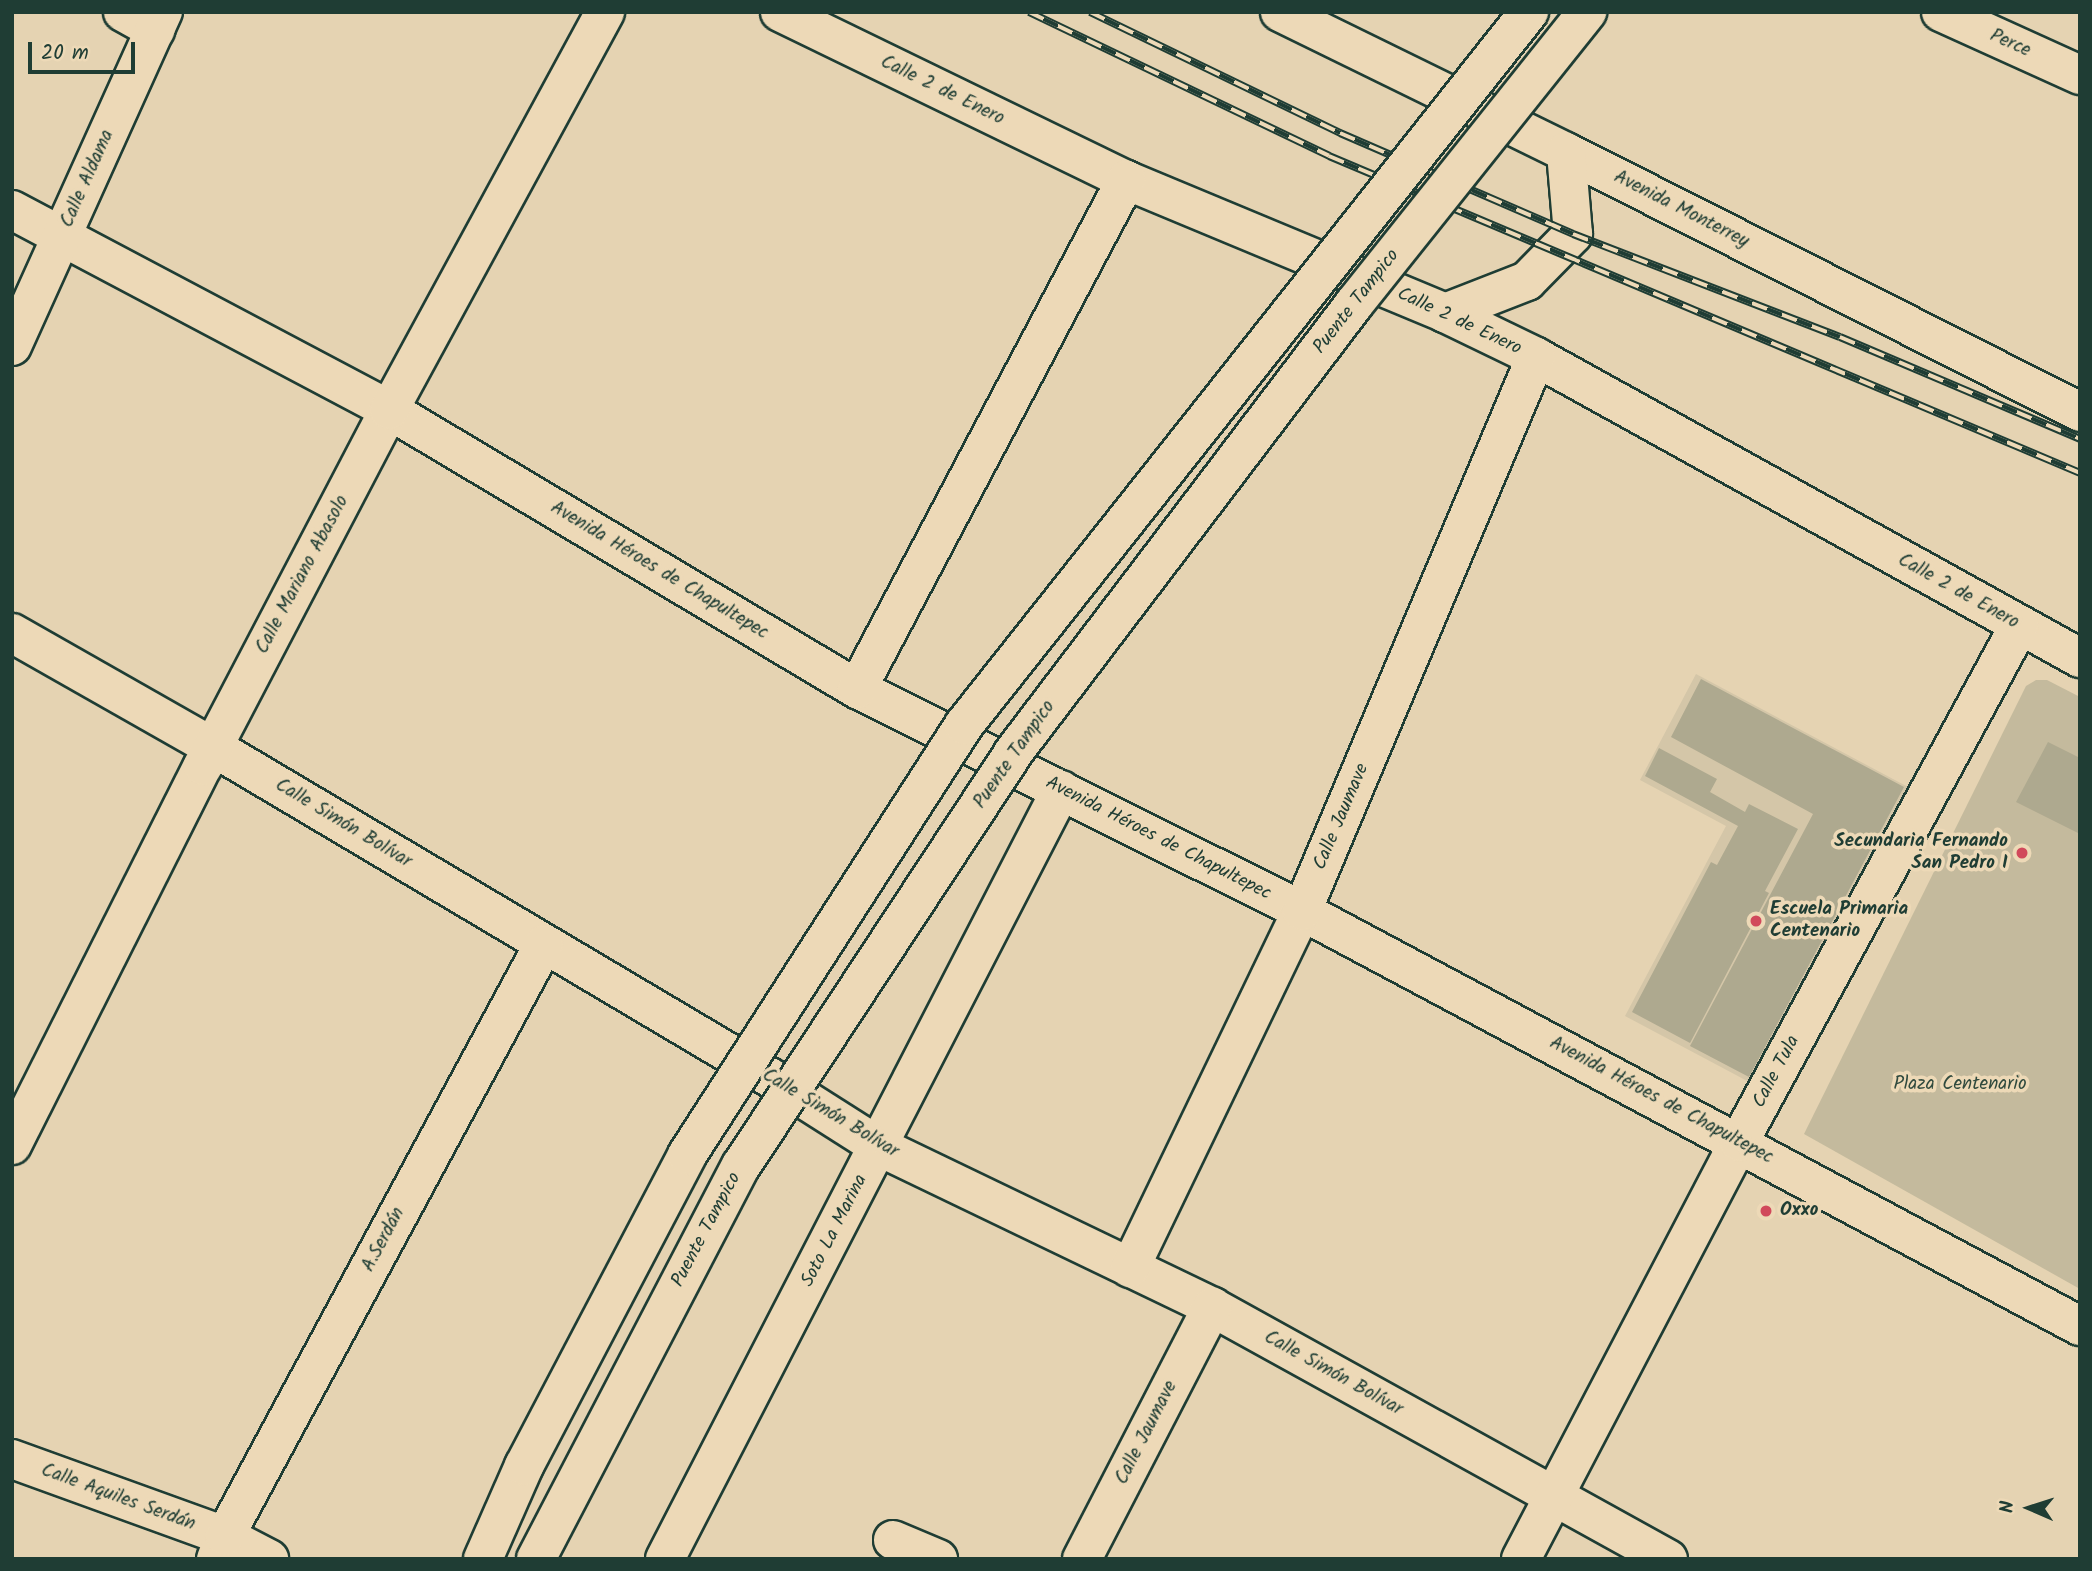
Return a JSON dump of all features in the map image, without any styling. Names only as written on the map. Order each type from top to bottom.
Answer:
[{"type":"main road","name":"Calle Mariano Abasolo","points":[[12,1145],[213,747],[389,410],[605,12]]},
{"type":"main road","name":"Calle 2 de Enero","points":[[780,12],[1126,180],[1445,313],[1536,357],[2080,658]]},
{"type":"main road","points":[[482,1559],[524,1466],[687,1155],[964,724],[1529,12]]},
{"type":"main road","name":"Puente Tampico","points":[[536,1559],[741,1166],[1013,753],[1354,304],[1587,12]]},
{"type":"main road","name":"Perce","points":[[1941,12],[2080,75]]},
{"type":"main road","name":"Avenida Monterrey","points":[[1288,14],[2080,412]]},
{"type":"main road","name":"Calle Aldama","points":[[12,346],[62,237],[147,18]]},
{"type":"main road","points":[[1445,313],[1527,281],[1573,234],[1566,152]]},
{"type":"main road","points":[[857,689],[1126,180]]},
{"type":"main road","name":"Avenida Héroes de Chapultepec","points":[[12,210],[389,410],[857,689],[1303,911],[2080,1326]]},
{"type":"main road","name":"Calle Jaumave","points":[[1130,1268],[1303,911],[1536,357]]},
{"type":"main road","name":"Calle Tula","points":[[1521,1559],[1739,1142],[2019,626]]},
{"type":"main road","name":"Calle Simón Bolívar","points":[[12,633],[213,747],[771,1078],[878,1146],[1212,1307],[1668,1559]]},
{"type":"main road","name":"Soto La Marina","points":[[665,1559],[1060,790]]},
{"type":"main road","name":"A.Serdán","points":[[220,1547],[544,944]]},
{"type":"main road","name":"Calle Jaumave","points":[[1082,1559],[1212,1307]]},
{"type":"main road","name":"Calle Aquiles Serdán","points":[[12,1459],[220,1547],[270,1559]]},
{"type":"main road","points":[[893,1540],[939,1559]]},
{"type":"shaded area","name":"Escuela Primaria Centenario","points":[[1696,674],[1908,787],[1751,1083],[1625,1016],[1726,826],[1640,780]]},
{"type":"green space","name":"Plaza Centenario","points":[[2036,680],[2047,680],[2080,697],[2080,1289],[1804,1134],[2026,686]]},
{"type":"building","points":[[1701,679],[1904,787],[1749,1077],[1690,1046],[1813,814],[1671,737]]},
{"type":"building","points":[[2048,742],[2080,758],[2080,834],[2016,802]]},
{"type":"building","points":[[1659,748],[1717,779],[1710,792],[1745,812],[1749,804],[1798,829],[1765,891],[1769,893],[1690,1043],[1632,1012],[1711,862],[1717,865],[1738,826],[1645,776]]},
{"type":"railway","points":[[1029,12],[1329,156],[2080,473]]},
{"type":"railway","points":[[1090,12],[1340,133],[1573,234],[1840,337],[2080,439]]},
{"type":"place","name":"Secundaria Fernando San Pedro I","points":[[2022,853]]},
{"type":"place","name":"Escuela Primaria Centenario","points":[[1756,921]]},
{"type":"place","name":"Oxxo","points":[[1766,1211]]}]
